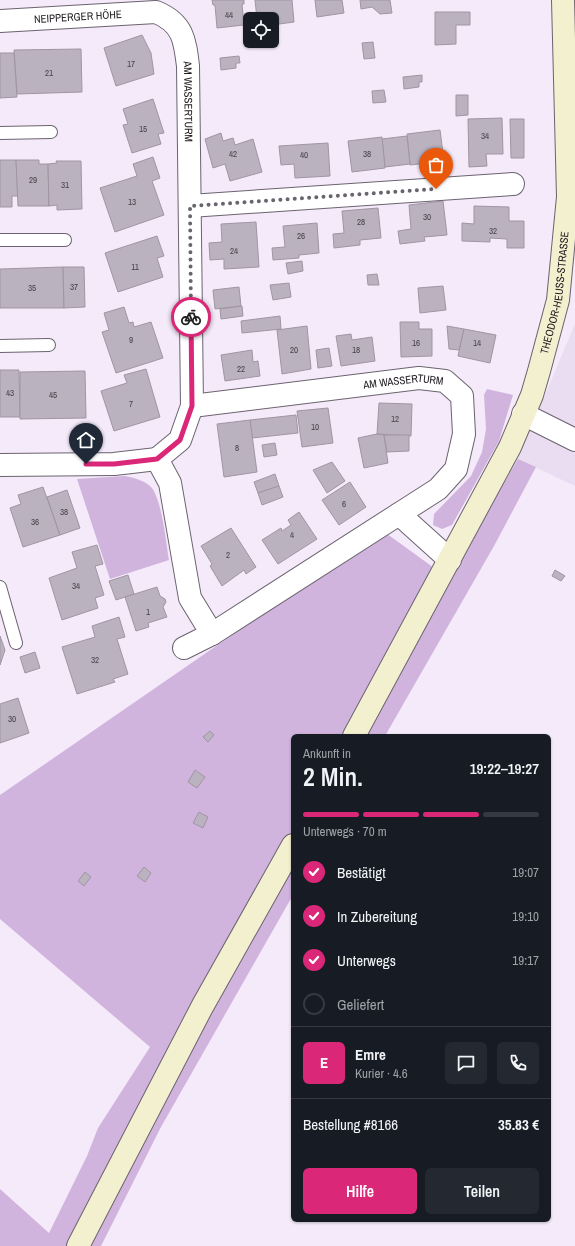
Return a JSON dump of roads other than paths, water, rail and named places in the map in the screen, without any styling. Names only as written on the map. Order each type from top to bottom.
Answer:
[{"type":"main road","name":"THEODOR-HEUSS-STRASSE","points":[[355,734],[510,447],[532,395],[558,300],[568,197],[562,0]]},
{"type":"main road","points":[[78,1246],[202,1007],[291,849]]},
{"type":"street","name":"NEIPPERGER HÖHE","points":[[0,21],[156,12]]},
{"type":"street","name":"AM WASSERTURM","points":[[156,12],[168,17],[185,39],[188,66],[192,406],[180,440],[157,459]]},
{"type":"street","points":[[190,206],[513,184]]},
{"type":"street","name":"AM WASSERTURM","points":[[184,648],[212,634],[438,489],[456,469],[464,434],[462,396],[445,381],[419,378],[192,406]]},
{"type":"street","points":[[523,414],[575,440]]},
{"type":"street","points":[[0,465],[114,464],[157,459],[170,483],[190,598],[212,634]]},
{"type":"street","points":[[399,514],[450,560]]},
{"type":"lane","points":[[0,133],[51,132]]},
{"type":"lane","points":[[0,240],[65,240]]},
{"type":"lane","points":[[0,346],[49,345]]},
{"type":"lane","points":[[0,587],[16,643]]}]
